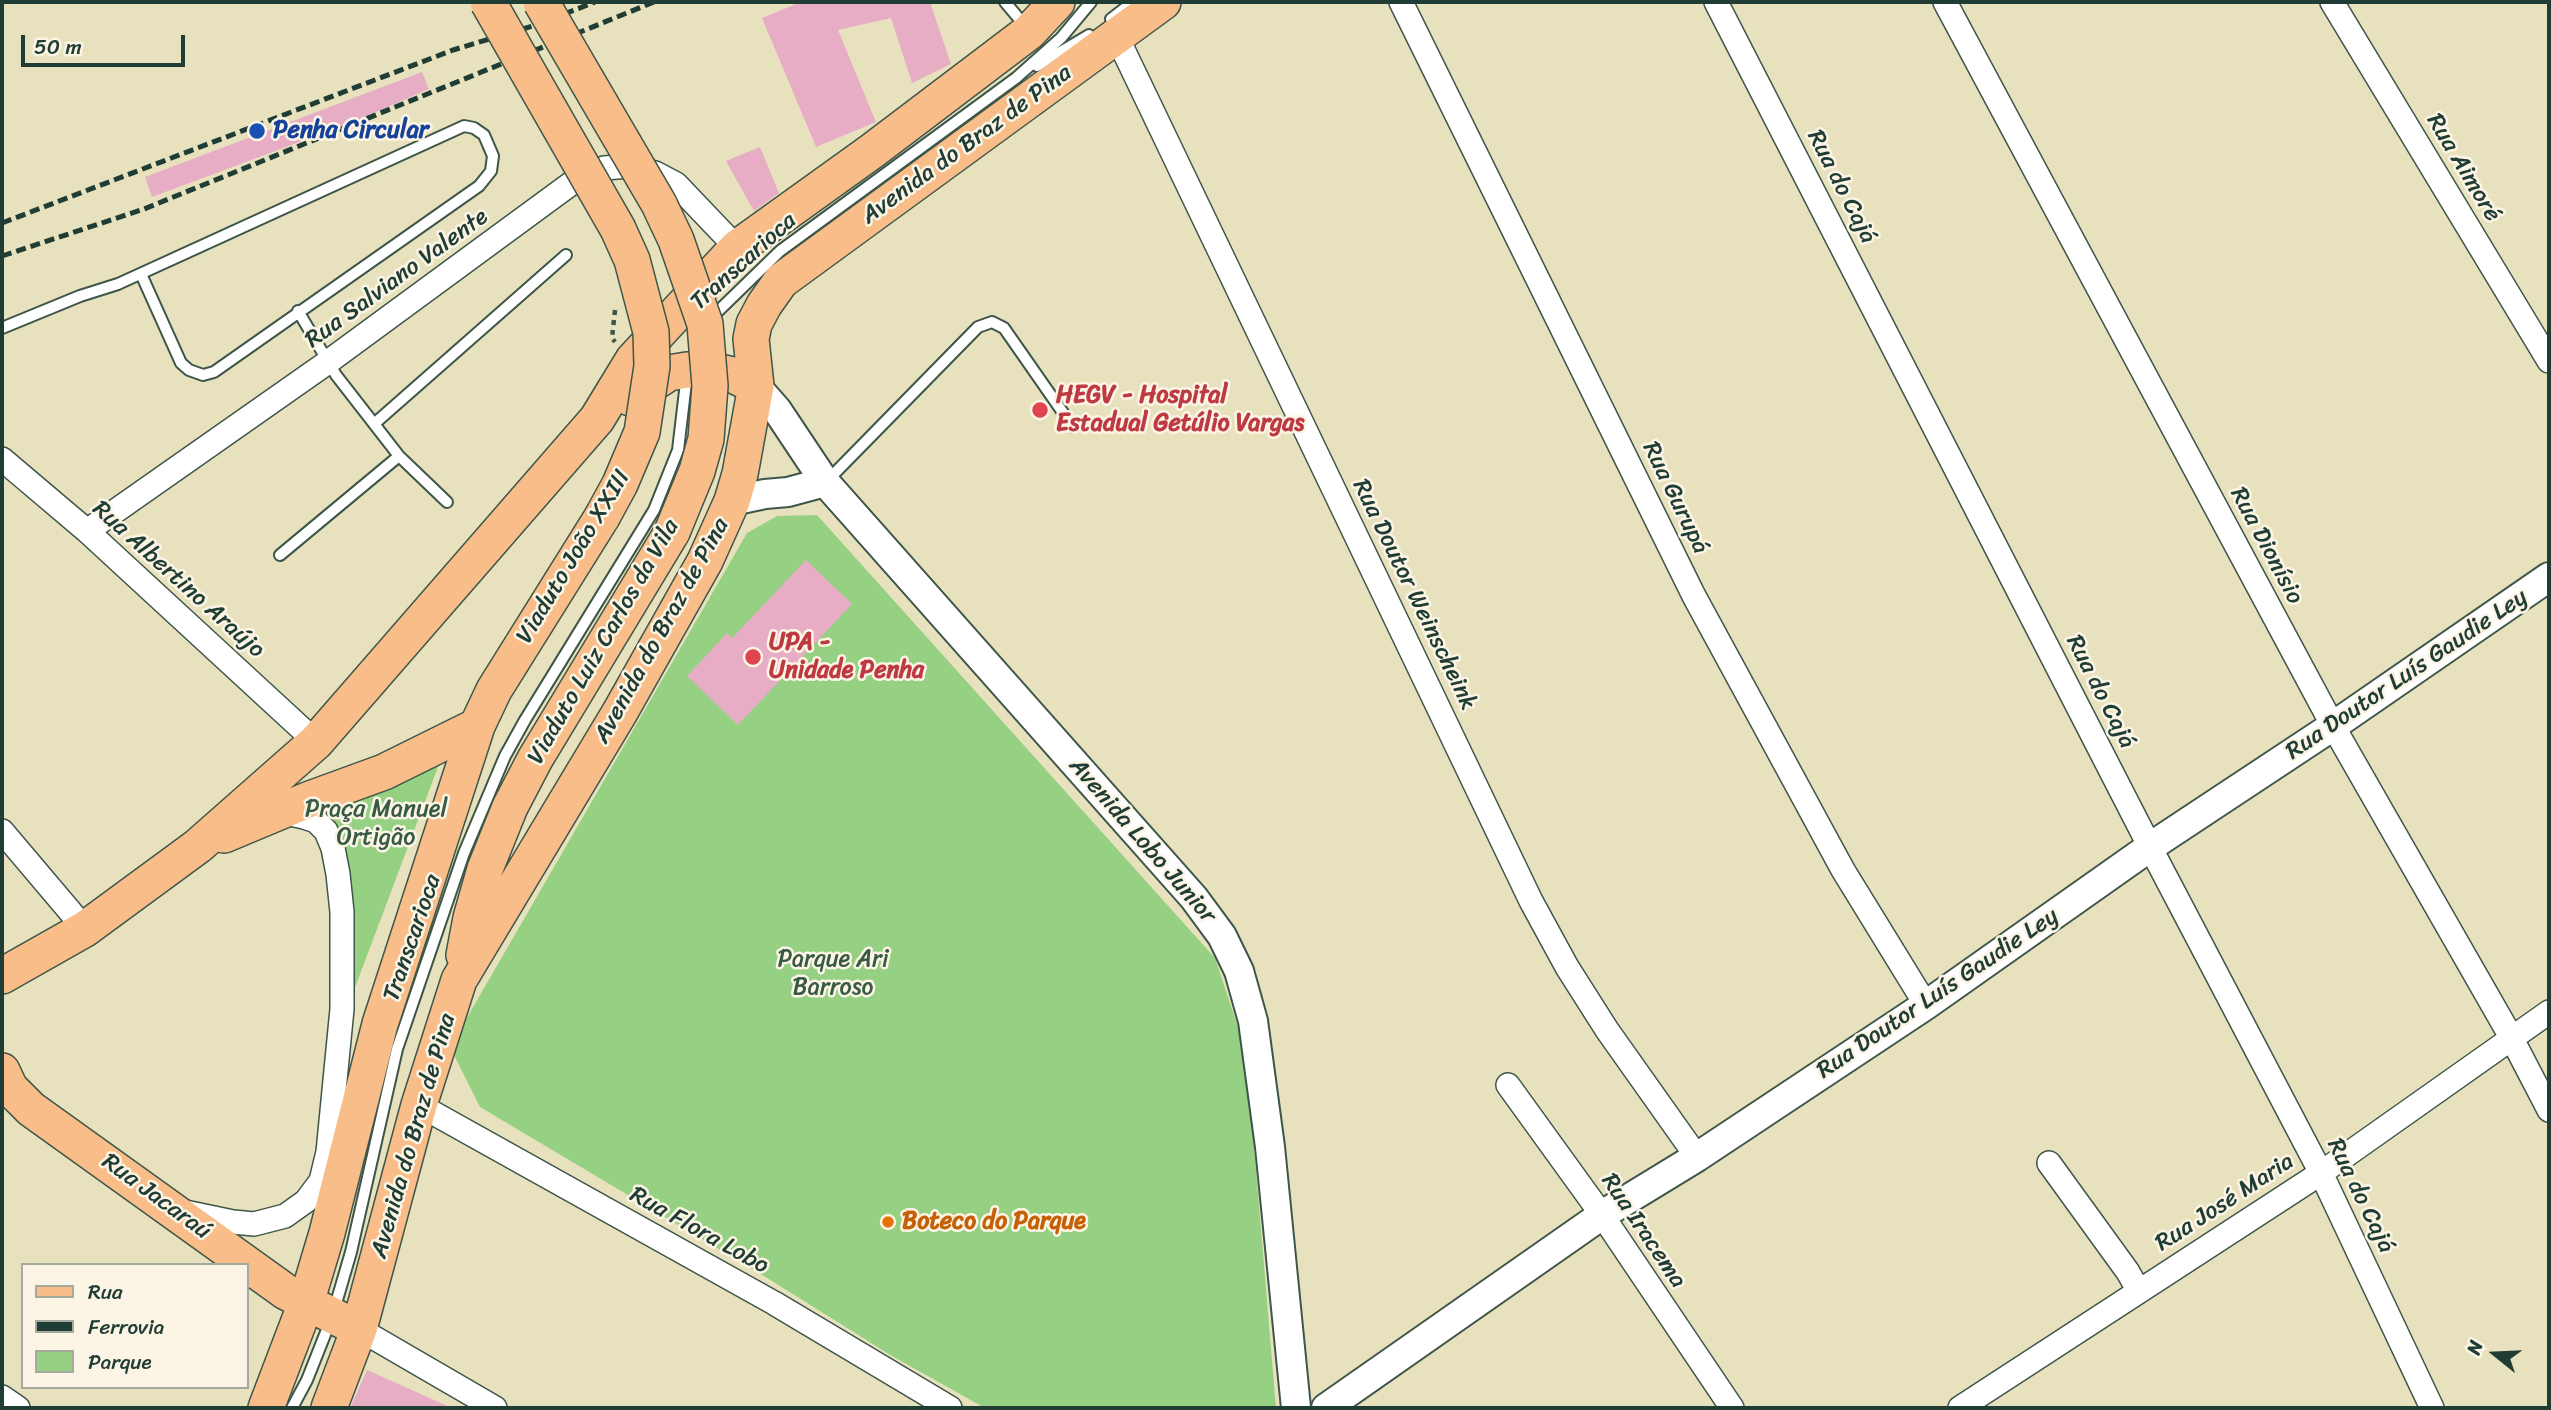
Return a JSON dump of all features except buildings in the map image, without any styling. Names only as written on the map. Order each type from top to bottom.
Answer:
[{"type":"main road","name":"Viaduto João XXIII","points":[[477,726],[500,680],[620,484],[642,432],[652,366],[651,332],[632,260],[618,229],[488,2]]},
{"type":"main road","name":"Viaduto Luiz Carlos da Vila","points":[[459,979],[471,918],[485,869],[510,807],[535,759],[672,532],[706,439],[710,386],[709,348],[705,324],[676,240],[659,204],[541,2]]},
{"type":"main road","name":"Avenida do Braz de Pina","points":[[198,846],[316,742],[597,419],[633,360],[737,248],[872,151],[1016,11],[1057,2]]},
{"type":"main road","name":"Avenida do Braz de Pina","points":[[266,1408],[332,1317],[419,1105],[459,979],[620,712],[705,561],[736,487],[756,386],[751,339],[754,324],[764,305],[781,281],[1163,2]]},
{"type":"main road","points":[[597,419],[685,366],[724,373],[756,386]]},
{"type":"main road","points":[[685,366],[711,407],[736,487]]},
{"type":"main road","points":[[332,1317],[327,1233],[380,1024],[477,726]]},
{"type":"main road","points":[[5,984],[198,846],[384,772],[477,726]]},
{"type":"main road","name":"Rua Jacaraú","points":[[2,1071],[10,1088],[31,1109],[246,1263]]},
{"type":"main road","name":"Rua Jacaraú","points":[[248,1264],[286,1292],[332,1317]]},
{"type":"main road","name":"Avenida do Braz de Pina","points":[[329,1408],[332,1317]]},
{"type":"street","name":"Rua Gurupá","points":[[1401,2],[1694,596],[1843,870],[1926,1005]]},
{"type":"street","name":"Rua do Cajá","points":[[1716,2],[2150,847],[2321,1173],[2432,1408]]},
{"type":"street","name":"Rua Dionísio","points":[[1945,2],[2333,726],[2511,1037],[2549,1110]]},
{"type":"street","name":"Rua Aimoré","points":[[2332,2],[2549,361]]},
{"type":"street","name":"Rua Doutor Weinscheink","points":[[1117,37],[1531,901],[1600,1020],[1697,1157]]},
{"type":"street","name":"Rua Salviano Valente","points":[[87,531],[328,362],[580,177],[604,168],[630,166],[655,173],[676,184],[737,248]]},
{"type":"street","name":"Avenida Lobo Junior","points":[[756,386],[777,410],[825,482],[1194,898],[1222,936],[1239,971],[1253,1021],[1296,1408]]},
{"type":"street","name":"Rua Albertino Araújo","points":[[2,459],[87,531],[316,742]]},
{"type":"street","points":[[736,487],[765,494],[788,492],[825,482]]},
{"type":"street","name":"Rua Doutor Luís Gaudie Ley","points":[[1325,1408],[1602,1215],[1697,1157],[1926,1005],[2150,847],[2549,578]]},
{"type":"street","points":[[172,1209],[254,1224],[285,1216],[306,1201],[321,1181],[328,1152],[336,1088],[342,1009],[342,912],[338,874],[333,848],[326,831],[316,821],[280,812]]},
{"type":"street","points":[[2,831],[85,929]]},
{"type":"street","name":"Rua José Maria","points":[[1960,1408],[2321,1173],[2549,1012]]},
{"type":"street","name":"Rua Iracema","points":[[1508,1085],[1602,1215],[1732,1408]]},
{"type":"street","name":"Rua Flora Lobo","points":[[419,1105],[774,1303],[950,1408]]},
{"type":"street","points":[[2049,1163],[2128,1272],[2138,1290]]},
{"type":"street","points":[[332,1317],[495,1408]]},
{"type":"street","points":[[2,1397],[19,1408]]},
{"type":"lane","name":"Transcarioca","points":[[292,1408],[307,1380],[332,1317],[352,1252],[397,1049],[464,853],[518,732],[654,510],[678,450],[685,366],[702,327],[780,251],[1016,78],[1061,38],[1091,2]]},
{"type":"lane","name":"Transcarioca","points":[[1016,78],[1088,36],[1133,2]]},
{"type":"lane","points":[[2,328],[141,274],[464,126],[474,128],[484,135],[493,156],[491,171],[479,186],[214,372],[203,375],[189,370],[181,363],[141,274]]},
{"type":"lane","points":[[374,424],[566,255]]},
{"type":"lane","points":[[298,311],[328,362],[398,456],[446,502]]},
{"type":"lane","points":[[825,482],[978,327],[992,322],[1004,328],[1073,428]]},
{"type":"lane","points":[[280,555],[398,456]]},
{"type":"lane","name":"Transcarioca","points":[[300,1408],[307,1380]]},
{"type":"green space","name":"Parque Ari Barroso","points":[[817,515],[1215,958],[1246,1051],[1276,1408],[985,1408],[892,1356],[764,1276],[480,1107],[450,1047],[747,533],[777,516]]},
{"type":"green space","name":"Praça Manuel Ortigão","points":[[441,759],[348,1006],[339,835],[333,817],[313,803]]},
{"type":"railway","points":[[2,223],[453,50],[536,25],[595,2]]},
{"type":"railway","points":[[2,256],[144,209],[654,2]]},
{"type":"place","name":"Penha Circular","points":[[257,131]]},
{"type":"place","name":"HEGV - Hospital Estadual Getúlio Vargas","points":[[1040,410]]},
{"type":"place","name":"UPA - Unidade Penha","points":[[753,657]]},
{"type":"place","name":"Boteco do Parque","points":[[888,1222]]}]
